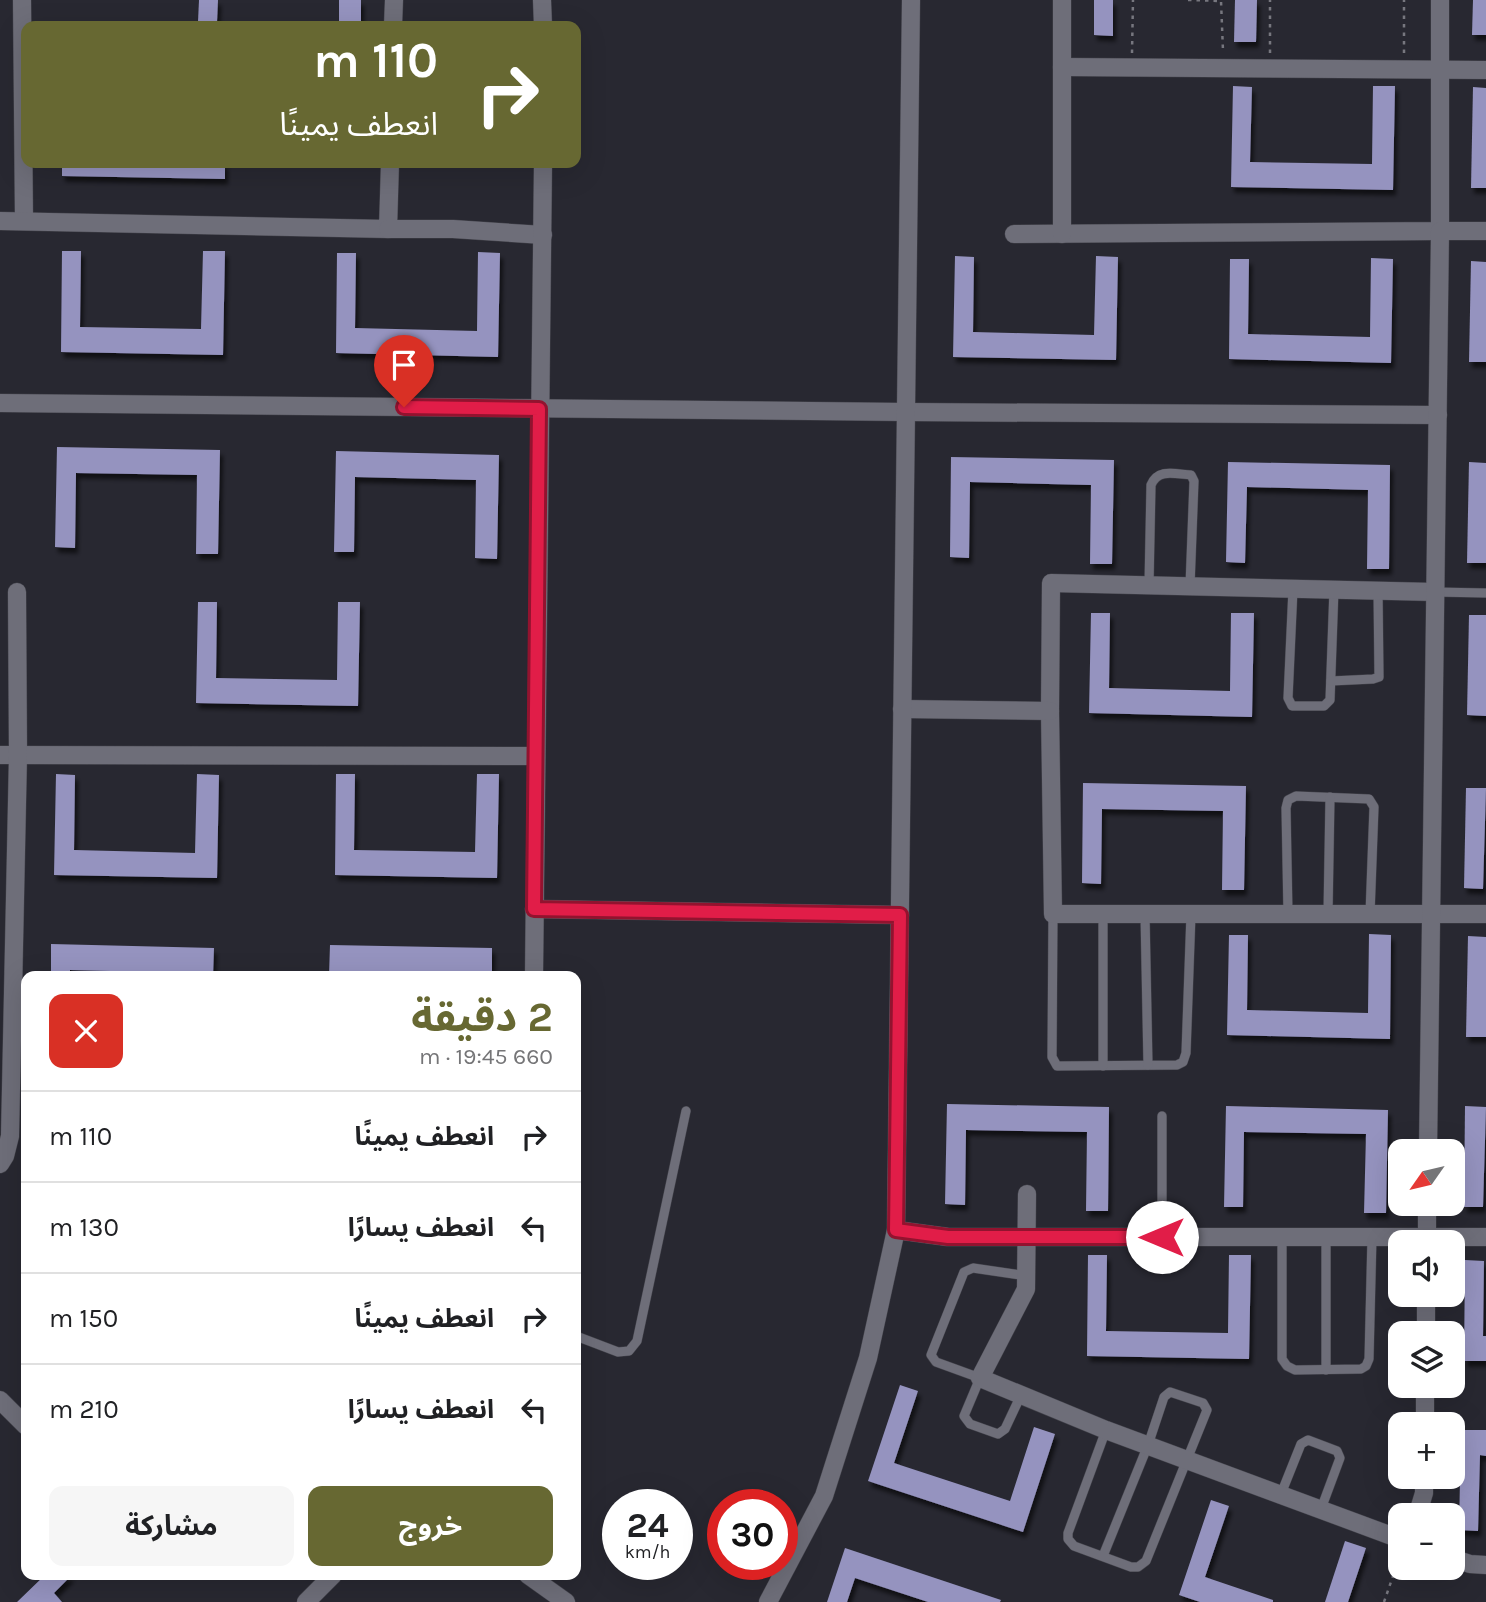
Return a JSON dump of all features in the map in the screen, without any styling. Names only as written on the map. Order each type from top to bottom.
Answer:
[{"type":"street","points":[[22,0],[23,21]]},
{"type":"street","points":[[393,21],[394,0]]},
{"type":"street","points":[[542,0],[543,21]]},
{"type":"street","points":[[768,1602],[824,1496],[868,1357],[896,1230],[911,0]]},
{"type":"street","points":[[1062,0],[1062,234]]},
{"type":"street","points":[[1428,1139],[1440,232],[1440,0]]},
{"type":"street","points":[[1062,67],[1486,70]]},
{"type":"street","points":[[24,168],[24,221]]},
{"type":"street","points":[[388,229],[390,168]]},
{"type":"street","points":[[534,971],[543,168]]},
{"type":"street","points":[[0,221],[453,229],[543,235]]},
{"type":"street","points":[[1014,234],[1486,231]]},
{"type":"street","points":[[0,403],[1437,415]]},
{"type":"street","points":[[1435,592],[1051,583],[1053,914],[1486,914]]},
{"type":"street","points":[[0,1164],[10,1136],[9,755],[17,592]]},
{"type":"street","points":[[902,709],[1050,711]]},
{"type":"street","points":[[9,755],[536,756]]},
{"type":"street","points":[[534,909],[900,915]]},
{"type":"street","points":[[1027,1194],[1026,1289],[980,1378],[1106,1430],[1388,1534]]},
{"type":"street","points":[[896,1230],[948,1237],[1388,1238]]},
{"type":"street","points":[[1465,1238],[1486,1237]]},
{"type":"street","points":[[0,1400],[21,1421]]},
{"type":"street","points":[[1465,1562],[1486,1565]]},
{"type":"street","points":[[306,1602],[328,1580]]},
{"type":"street","points":[[534,1580],[566,1602]]},
{"type":"lane","points":[[1149,586],[1152,485],[1160,473],[1191,475],[1194,481],[1190,586]]},
{"type":"lane","points":[[1293,589],[1288,698],[1292,706],[1324,706],[1330,700],[1335,589]]},
{"type":"lane","points":[[1331,681],[1373,680],[1380,677],[1378,590]]},
{"type":"lane","points":[[1435,592],[1486,593]]},
{"type":"lane","points":[[1288,914],[1288,800],[1296,796],[1369,799],[1374,807],[1370,914]]},
{"type":"lane","points":[[1328,914],[1330,797]]},
{"type":"lane","points":[[1053,914],[1052,1057],[1056,1066],[1177,1065],[1183,1062],[1186,1053],[1191,914]]},
{"type":"lane","points":[[1103,914],[1103,1066]]},
{"type":"lane","points":[[1145,914],[1147,1065]]},
{"type":"lane","points":[[581,1338],[618,1352],[629,1350],[637,1341],[686,1111]]},
{"type":"lane","points":[[1162,1116],[1162,1237]]},
{"type":"lane","points":[[1282,1237],[1282,1359],[1287,1366],[1295,1370],[1361,1369],[1366,1366],[1369,1359],[1372,1237]]},
{"type":"lane","points":[[1326,1237],[1326,1370]]},
{"type":"lane","points":[[1021,1395],[1005,1429],[998,1434],[970,1423],[964,1416],[980,1378],[936,1362],[931,1355],[964,1272],[973,1268],[1027,1276]]},
{"type":"lane","points":[[1103,1556],[1148,1445],[1164,1397],[1170,1392],[1203,1403],[1207,1410],[1146,1561],[1138,1567],[1131,1567],[1074,1546],[1068,1539],[1068,1532],[1106,1430]]},
{"type":"lane","points":[[1281,1494],[1301,1444],[1308,1440],[1318,1443],[1338,1451],[1340,1458],[1321,1509]]},
{"type":"path","points":[[1131,67],[1133,0]]},
{"type":"path","points":[[1188,0],[1221,1],[1223,52]]},
{"type":"path","points":[[1270,0],[1270,53]]},
{"type":"path","points":[[1404,0],[1404,69]]},
{"type":"path","points":[[1384,1602],[1392,1580]]},
{"type":"building","points":[[199,0],[218,0],[217,21],[198,21]]},
{"type":"building","points":[[339,0],[361,0],[361,21],[339,21]]},
{"type":"building","points":[[1094,0],[1113,0],[1113,36],[1094,35]]},
{"type":"building","points":[[1235,0],[1257,0],[1256,42],[1234,42]]},
{"type":"building","points":[[1473,0],[1486,0],[1486,35],[1472,35]]},
{"type":"building","points":[[1233,86],[1252,87],[1250,162],[1372,164],[1373,86],[1395,86],[1393,190],[1231,187]]},
{"type":"building","points":[[1473,87],[1486,88],[1486,188],[1471,188]]},
{"type":"building","points":[[62,168],[225,168],[225,179],[62,176]]},
{"type":"building","points":[[62,251],[81,251],[80,327],[201,329],[203,251],[225,251],[223,355],[61,352]]},
{"type":"building","points":[[478,252],[500,253],[498,357],[336,353],[337,253],[356,253],[355,328],[477,331]]},
{"type":"building","points":[[955,256],[974,257],[973,332],[1094,335],[1096,256],[1118,257],[1116,360],[953,357]]},
{"type":"building","points":[[1371,258],[1393,259],[1391,363],[1229,359],[1230,259],[1249,259],[1248,334],[1370,337]]},
{"type":"building","points":[[1471,261],[1486,262],[1486,362],[1469,362]]},
{"type":"building","points":[[57,447],[220,450],[218,554],[196,554],[197,475],[76,473],[75,548],[55,547]]},
{"type":"building","points":[[336,451],[499,455],[497,559],[475,558],[476,480],[355,477],[354,552],[334,552]]},
{"type":"building","points":[[951,457],[1114,460],[1112,564],[1090,564],[1091,485],[970,482],[969,558],[950,557]]},
{"type":"building","points":[[1228,462],[1390,465],[1389,569],[1367,569],[1368,490],[1247,487],[1245,563],[1226,562]]},
{"type":"building","points":[[1469,462],[1486,463],[1486,563],[1467,563]]},
{"type":"building","points":[[198,602],[217,602],[216,678],[337,680],[338,602],[360,602],[358,706],[196,703]]},
{"type":"building","points":[[1091,613],[1110,613],[1109,688],[1230,691],[1231,613],[1254,613],[1252,717],[1089,713]]},
{"type":"building","points":[[1469,615],[1486,615],[1486,716],[1467,715]]},
{"type":"building","points":[[56,774],[75,775],[74,850],[195,853],[197,774],[219,775],[217,878],[54,875]]},
{"type":"building","points":[[336,774],[355,774],[354,850],[475,852],[477,774],[499,774],[497,878],[335,875]]},
{"type":"building","points":[[1083,783],[1246,786],[1244,890],[1222,890],[1223,811],[1102,809],[1101,884],[1082,883]]},
{"type":"building","points":[[1466,788],[1486,788],[1483,889],[1464,888]]},
{"type":"building","points":[[1369,934],[1391,935],[1390,1039],[1227,1035],[1229,935],[1248,935],[1247,1010],[1368,1013]]},
{"type":"building","points":[[1468,936],[1486,937],[1486,1037],[1466,1037]]},
{"type":"building","points":[[51,944],[214,948],[213,971],[51,971]]},
{"type":"building","points":[[330,945],[492,948],[492,971],[329,971]]},
{"type":"building","points":[[947,1104],[1109,1107],[1108,1211],[1086,1211],[1087,1132],[966,1130],[965,1205],[945,1204]]},
{"type":"building","points":[[1226,1106],[1388,1110],[1386,1213],[1364,1213],[1366,1134],[1244,1132],[1243,1207],[1224,1207]]},
{"type":"building","points":[[1465,1106],[1486,1107],[1483,1207],[1465,1207]]},
{"type":"building","points":[[1088,1255],[1107,1255],[1106,1331],[1228,1333],[1229,1255],[1251,1255],[1249,1359],[1087,1356]]},
{"type":"building","points":[[1465,1260],[1484,1261],[1483,1336],[1486,1336],[1486,1361],[1465,1361]]},
{"type":"building","points":[[900,1385],[918,1391],[894,1463],[1010,1501],[1034,1427],[1055,1434],[1023,1532],[868,1481]]},
{"type":"building","points":[[1465,1430],[1486,1430],[1486,1456],[1480,1455],[1478,1531],[1465,1530],[1465,1503],[1460,1503],[1460,1489],[1465,1489]]},
{"type":"building","points":[[1211,1500],[1229,1506],[1205,1577],[1273,1602],[1200,1602],[1179,1595]]},
{"type":"building","points":[[1345,1541],[1366,1548],[1348,1602],[1325,1602]]},
{"type":"building","points":[[845,1548],[1001,1600],[928,1602],[855,1578],[847,1602],[827,1602]]},
{"type":"building","points":[[40,1580],[67,1580],[54,1593],[62,1602],[17,1602]]},
{"type":"route","points":[[404,407],[539,409],[534,909],[900,915],[896,1230],[948,1237],[1162,1237]]}]
